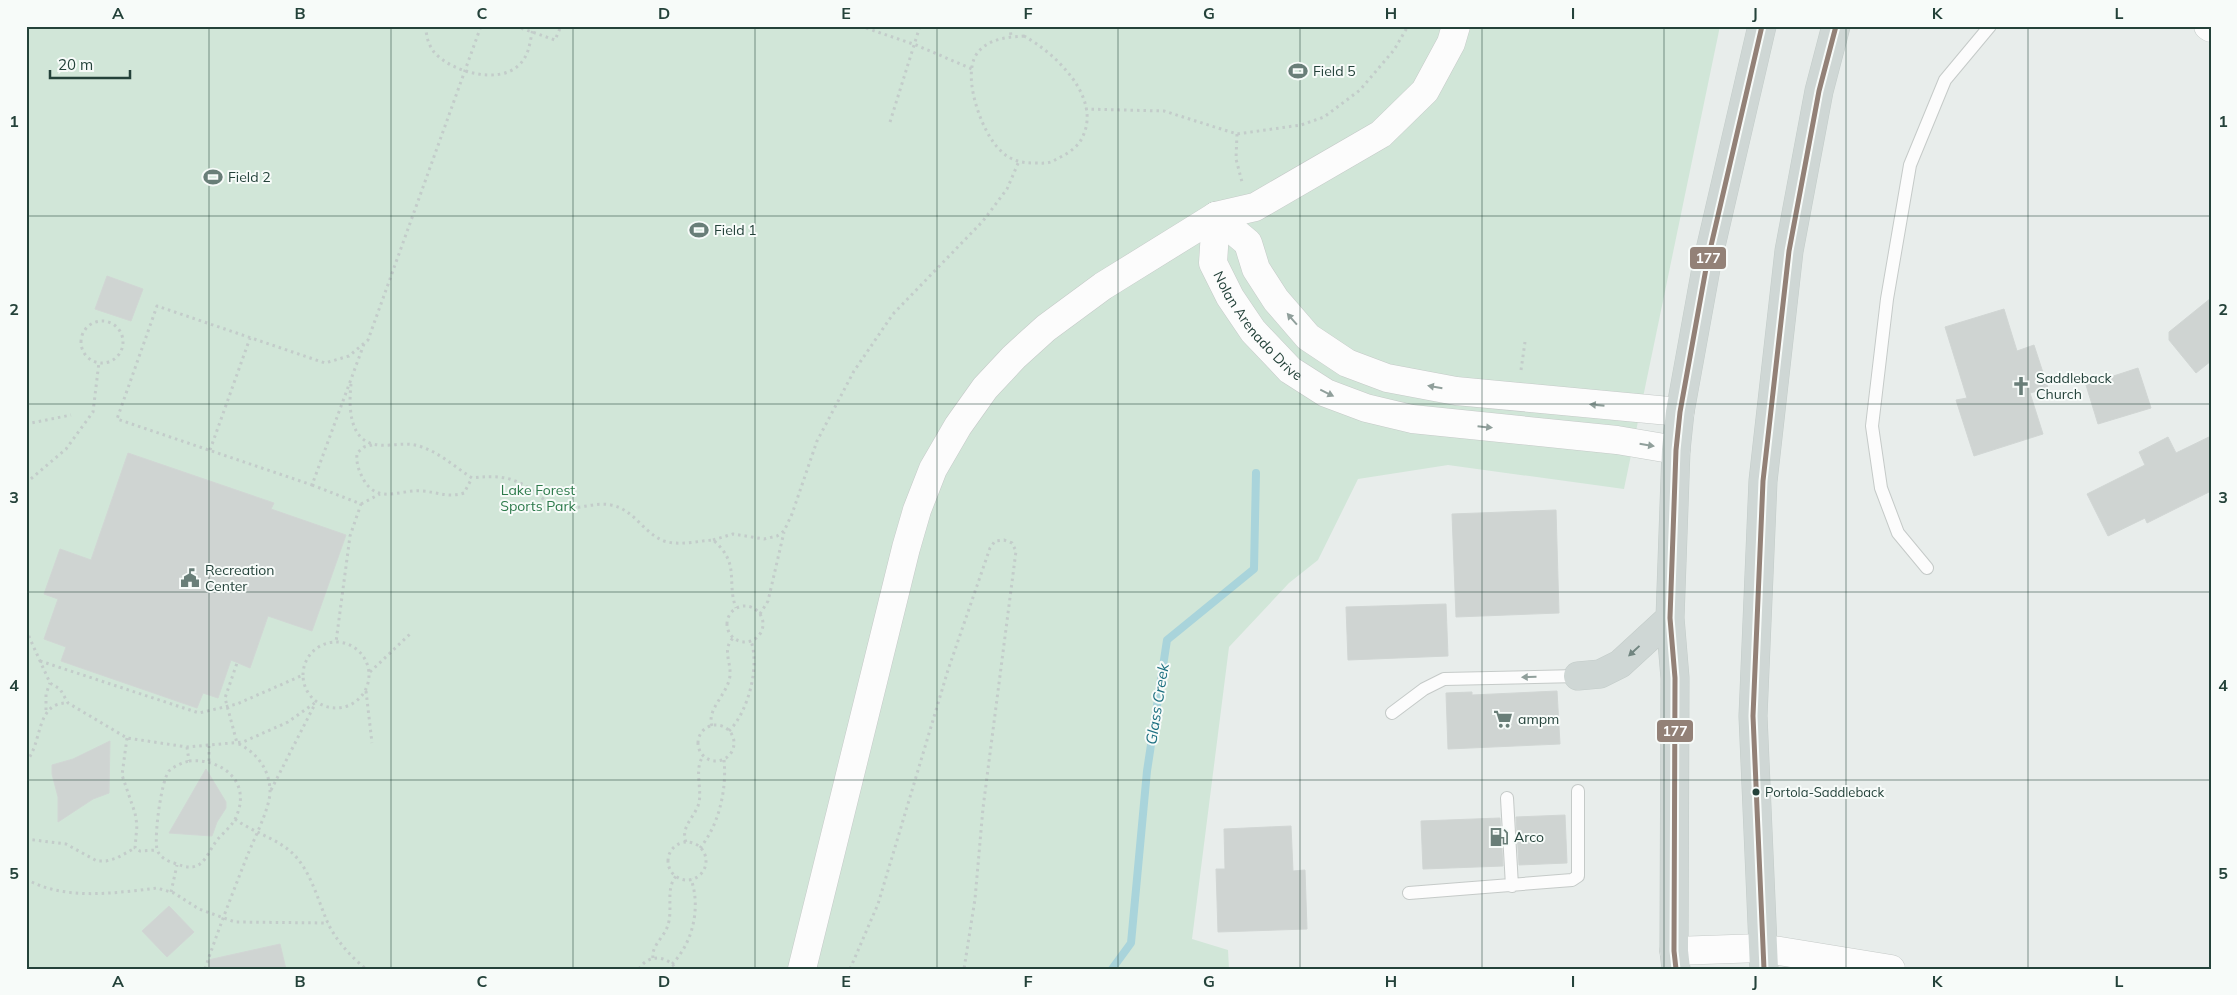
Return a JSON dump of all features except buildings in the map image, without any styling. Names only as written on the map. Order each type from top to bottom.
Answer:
[{"type":"main road","points":[[1675,960],[1675,678],[1670,618],[1676,450],[1680,412],[1707,263],[1762,26]]},
{"type":"main road","points":[[1762,958],[1753,716],[1763,481],[1789,251],[1819,91],[1836,26]]},
{"type":"main road","points":[[1578,676],[1600,674],[1620,664],[1670,618]]},
{"type":"street","points":[[802,969],[906,548],[917,510],[933,469],[958,426],[986,388],[1014,357],[1046,328],[1103,286],[1216,216],[1255,207],[1381,134],[1425,90],[1451,44],[1456,26]]},
{"type":"street","name":"Nolan Arenado Drive","points":[[1216,216],[1248,244],[1256,269],[1276,300],[1308,337],[1347,363],[1387,378],[1456,391],[1680,412]]},
{"type":"street","name":"Nolan Arenado Drive","points":[[1216,216],[1213,263],[1230,297],[1253,331],[1290,370],[1326,393],[1366,408],[1412,419],[1617,440],[1676,450]]},
{"type":"street","points":[[1675,960],[1762,958],[1891,969]]},
{"type":"lane","points":[[1927,568],[1898,533],[1882,488],[1872,426],[1887,298],[1910,165],[1945,80],[1990,26]]},
{"type":"lane","points":[[1392,713],[1424,689],[1444,679],[1578,676]]},
{"type":"lane","points":[[1409,893],[1565,882],[1578,876],[1578,791]]},
{"type":"lane","points":[[1508,798],[1512,886]]},
{"type":"path","points":[[426,26],[430,45],[436,54],[465,71],[492,76],[508,73],[517,67],[532,44],[534,26]]},
{"type":"path","points":[[312,485],[364,344],[373,331],[481,26]]},
{"type":"path","points":[[515,26],[555,40],[561,26]]},
{"type":"path","points":[[860,26],[916,45],[972,69]]},
{"type":"path","points":[[890,122],[916,45],[920,26]]},
{"type":"path","points":[[1010,26],[1011,37]]},
{"type":"path","points":[[1085,109],[1164,111],[1237,134],[1279,130],[1301,125],[1324,117],[1360,90],[1394,50],[1408,26]]},
{"type":"path","points":[[1024,36],[1041,45],[1069,71],[1077,85],[1085,109],[1086,120],[1082,139],[1067,154],[1049,163],[1011,159],[999,150],[990,137],[973,96],[972,69],[976,54],[996,39],[1024,36]]},
{"type":"path","points":[[1237,134],[1235,147],[1238,172],[1255,207]]},
{"type":"path","points":[[760,614],[748,606],[736,608],[728,617],[727,630],[733,638],[740,642],[751,642],[757,638],[763,628],[760,614],[768,601],[784,531],[792,514],[817,441],[854,371],[893,314],[983,221],[1007,189],[1019,161]]},
{"type":"path","points":[[361,504],[312,485],[117,419],[157,306],[325,362],[349,356],[364,344]]},
{"type":"path","points":[[107,322],[118,329],[122,348],[114,359],[99,362],[88,358],[84,353],[81,340],[87,327],[93,323],[107,322]]},
{"type":"path","points":[[210,450],[250,338]]},
{"type":"path","points":[[26,483],[66,449],[93,412],[99,362]]},
{"type":"path","points":[[1514,371],[1530,373]]},
{"type":"path","points":[[352,376],[350,400],[352,422],[362,439],[373,444]]},
{"type":"path","points":[[26,424],[71,415]]},
{"type":"path","points":[[381,494],[369,486],[356,464],[357,453],[364,447],[373,444],[399,443],[421,446],[448,461],[472,478],[492,476],[510,478],[520,482],[551,505],[563,508],[612,505],[624,509],[653,535],[664,541],[677,543],[713,540],[733,534],[764,539],[777,536],[784,531]]},
{"type":"path","points":[[336,642],[350,536],[361,504],[381,494],[396,494],[413,490],[456,496],[464,493],[472,478]]},
{"type":"path","points":[[713,540],[730,563],[736,608]]},
{"type":"path","points":[[850,969],[878,904],[948,670],[980,574],[990,548],[996,541],[1004,540],[1012,543],[1016,551],[983,808],[975,900],[964,969]]},
{"type":"path","points":[[26,630],[50,683],[60,689],[68,703],[126,738],[187,747],[237,743],[288,722],[316,702]]},
{"type":"path","points":[[370,672],[410,634]]},
{"type":"path","points":[[712,726],[711,716],[728,686],[730,675],[727,648],[733,638]]},
{"type":"path","points":[[366,689],[357,701],[347,706],[326,707],[316,702],[308,694],[303,676],[305,662],[310,653],[319,646],[336,642],[352,645],[361,652],[367,661],[370,672],[366,689],[372,743]]},
{"type":"path","points":[[729,731],[742,711],[749,686],[753,665],[751,642]]},
{"type":"path","points":[[40,661],[192,712],[227,706],[303,676]]},
{"type":"path","points":[[237,663],[225,698],[227,706],[237,743],[247,748],[258,758],[269,781],[270,792]]},
{"type":"path","points":[[26,762],[34,748],[46,711],[46,694],[50,683]]},
{"type":"path","points":[[205,969],[222,919],[258,832],[270,792],[316,702]]},
{"type":"path","points":[[46,711],[54,705],[68,703]]},
{"type":"path","points":[[712,726],[721,726],[729,731],[734,745],[729,756],[724,760],[712,761],[703,756],[699,751],[698,739],[704,730],[712,726]]},
{"type":"path","points":[[126,738],[122,775],[135,813],[137,825],[135,848]]},
{"type":"path","points":[[209,746],[209,760]]},
{"type":"path","points":[[187,747],[189,761]]},
{"type":"path","points":[[686,842],[675,847],[668,857],[670,868],[676,876],[683,880],[691,879],[704,869],[705,856],[700,848],[686,842],[683,836],[684,830],[696,812],[700,798],[701,785],[698,767],[703,756]]},
{"type":"path","points":[[209,760],[228,771],[236,779],[239,796],[235,820],[214,844],[207,859],[198,865],[177,865],[161,856],[157,850],[162,787],[170,771],[189,761],[209,760]]},
{"type":"path","points":[[700,848],[712,830],[719,809],[724,782],[724,760]]},
{"type":"path","points":[[235,820],[273,839],[297,858],[309,876],[328,923],[343,944],[366,969]]},
{"type":"path","points":[[26,839],[66,844],[96,861],[117,858],[135,848],[140,850],[157,850]]},
{"type":"path","points":[[171,892],[177,865]]},
{"type":"path","points":[[653,958],[653,951],[667,929],[670,920],[672,909],[670,888],[676,876]]},
{"type":"path","points":[[26,879],[59,891],[99,894],[157,888],[171,892],[199,909],[222,919],[236,922],[328,923]]},
{"type":"path","points":[[672,964],[684,947],[694,917],[696,901],[691,879]]},
{"type":"path","points":[[639,969],[645,961],[653,958],[664,958],[676,969]]},
{"type":"green space","name":"Lake Forest Sports Park","points":[[26,26],[1720,26],[1624,489],[1448,465],[1358,479],[1318,560],[1289,583],[1229,647],[1192,939],[1228,950],[1229,969],[26,969]]},
{"type":"waterway","name":"Glass Creek","points":[[1112,969],[1131,943],[1147,771],[1167,640],[1254,569],[1256,473]]},
{"type":"transit line","name":"177","points":[[1676,969],[1674,951],[1675,678],[1670,618],[1676,450],[1680,412],[1707,263],[1762,26]]},
{"type":"transit line","name":"177","points":[[1764,969],[1753,716],[1763,481],[1789,251],[1819,91],[1836,26]]},
{"type":"place","name":"Field 5","points":[[1298,71]]},
{"type":"place","name":"Field 2","points":[[213,177]]},
{"type":"place","name":"Field 1","points":[[699,230]]},
{"type":"place","name":"Saddleback Church","points":[[2021,386]]},
{"type":"place","name":"Recreation Center","points":[[190,578]]},
{"type":"place","name":"ampm","points":[[1503,719]]},
{"type":"place","name":"Portola-Saddleback","points":[[1756,792]]},
{"type":"place","name":"Arco","points":[[1499,837]]}]
